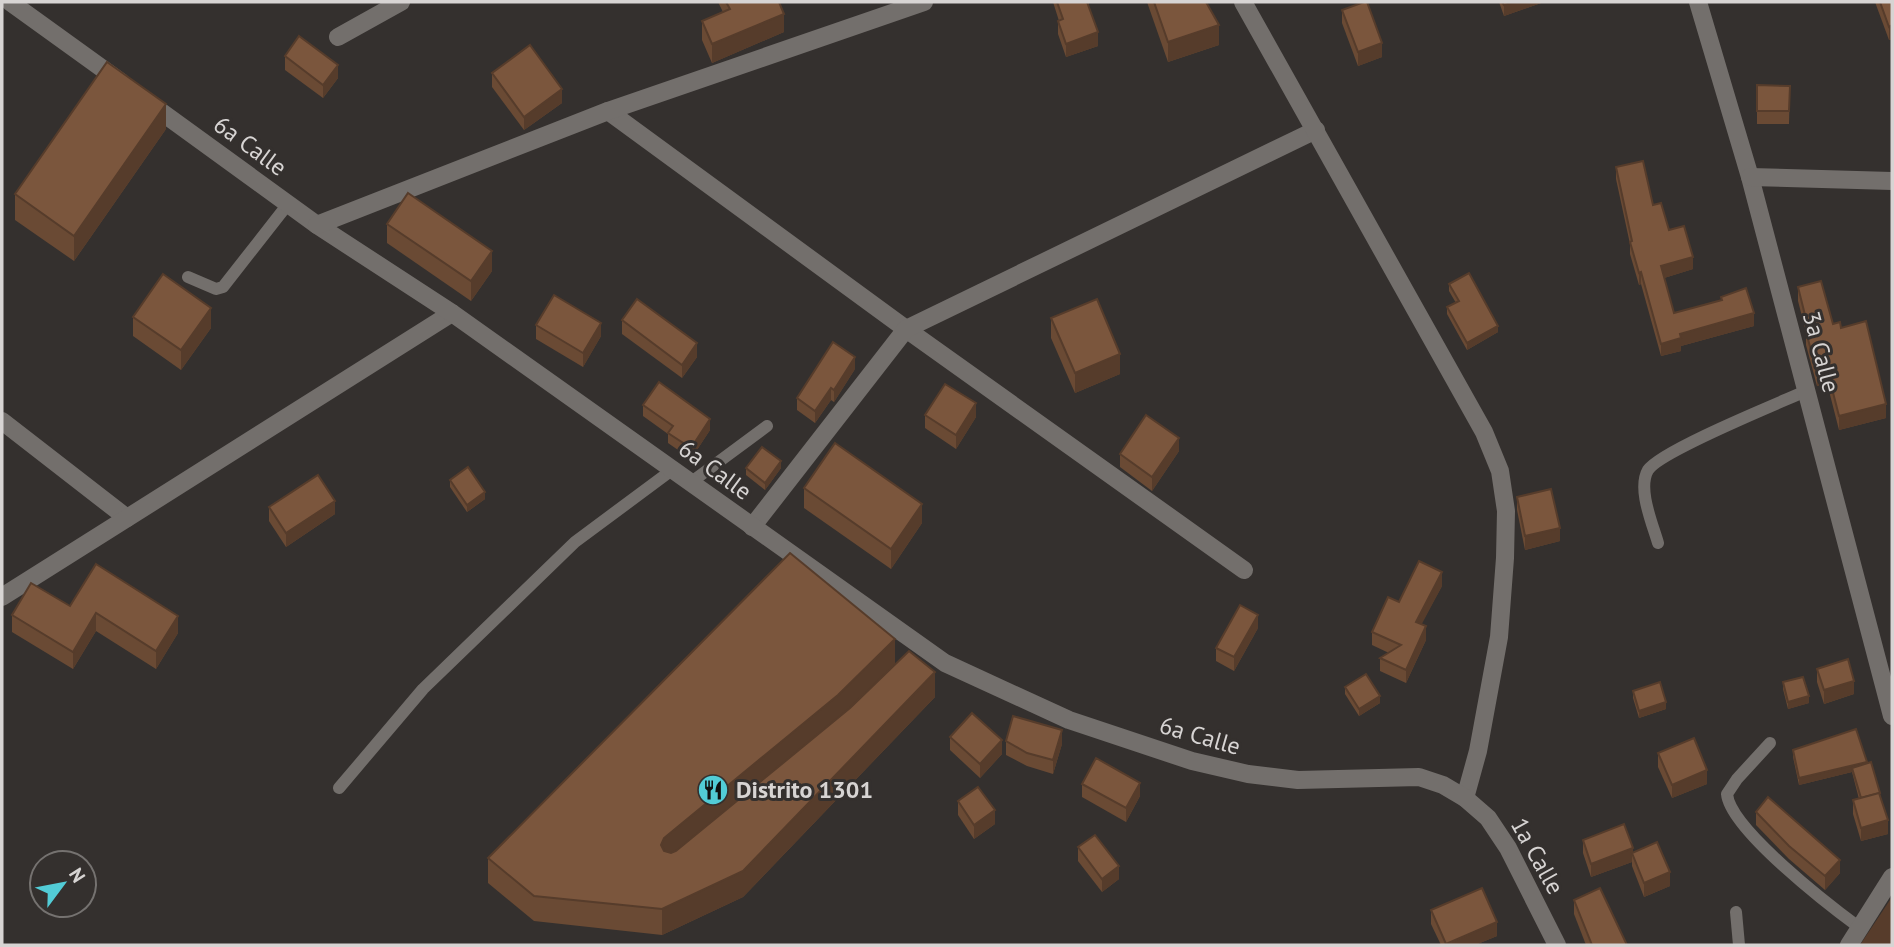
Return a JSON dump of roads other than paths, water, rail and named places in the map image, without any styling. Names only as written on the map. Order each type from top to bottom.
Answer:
[{"type":"street","points":[[2,14],[11,2]]},
{"type":"street","name":"6a Calle","points":[[11,2],[317,225],[453,313],[921,652],[1069,720],[1192,761],[1248,774],[1298,780],[1419,777],[1443,785],[1465,798]]},
{"type":"street","points":[[338,37],[401,2]]},
{"type":"street","points":[[317,225],[608,111],[924,2]]},
{"type":"street","points":[[1243,2],[1485,432],[1500,471],[1506,511],[1499,637],[1478,751],[1465,798]]},
{"type":"street","name":"3a Calle","points":[[1698,2],[1750,177],[1892,716]]},
{"type":"street","points":[[608,111],[906,329],[1244,570]]},
{"type":"street","points":[[752,527],[906,329],[1316,130]]},
{"type":"street","points":[[1750,177],[1892,181]]},
{"type":"street","points":[[2,597],[453,313]]},
{"type":"street","points":[[2,421],[127,518]]},
{"type":"street","name":"1a Calle","points":[[1465,798],[1488,818],[1508,848],[1557,945]]},
{"type":"street","points":[[1849,945],[1892,877]]},
{"type":"lane","points":[[188,277],[216,289],[223,287],[288,204]]},
{"type":"lane","points":[[1658,543],[1644,491],[1648,471],[1668,454],[1806,391]]},
{"type":"lane","points":[[690,483],[767,426]]},
{"type":"lane","points":[[339,788],[424,689],[575,542],[672,470]]},
{"type":"lane","points":[[1770,743],[1737,779],[1727,794],[1728,803],[1742,826],[1832,908],[1860,928]]},
{"type":"lane","points":[[1736,912],[1739,945]]},
{"type":"place","name":"Distrito 1301","points":[[713,790]]}]
